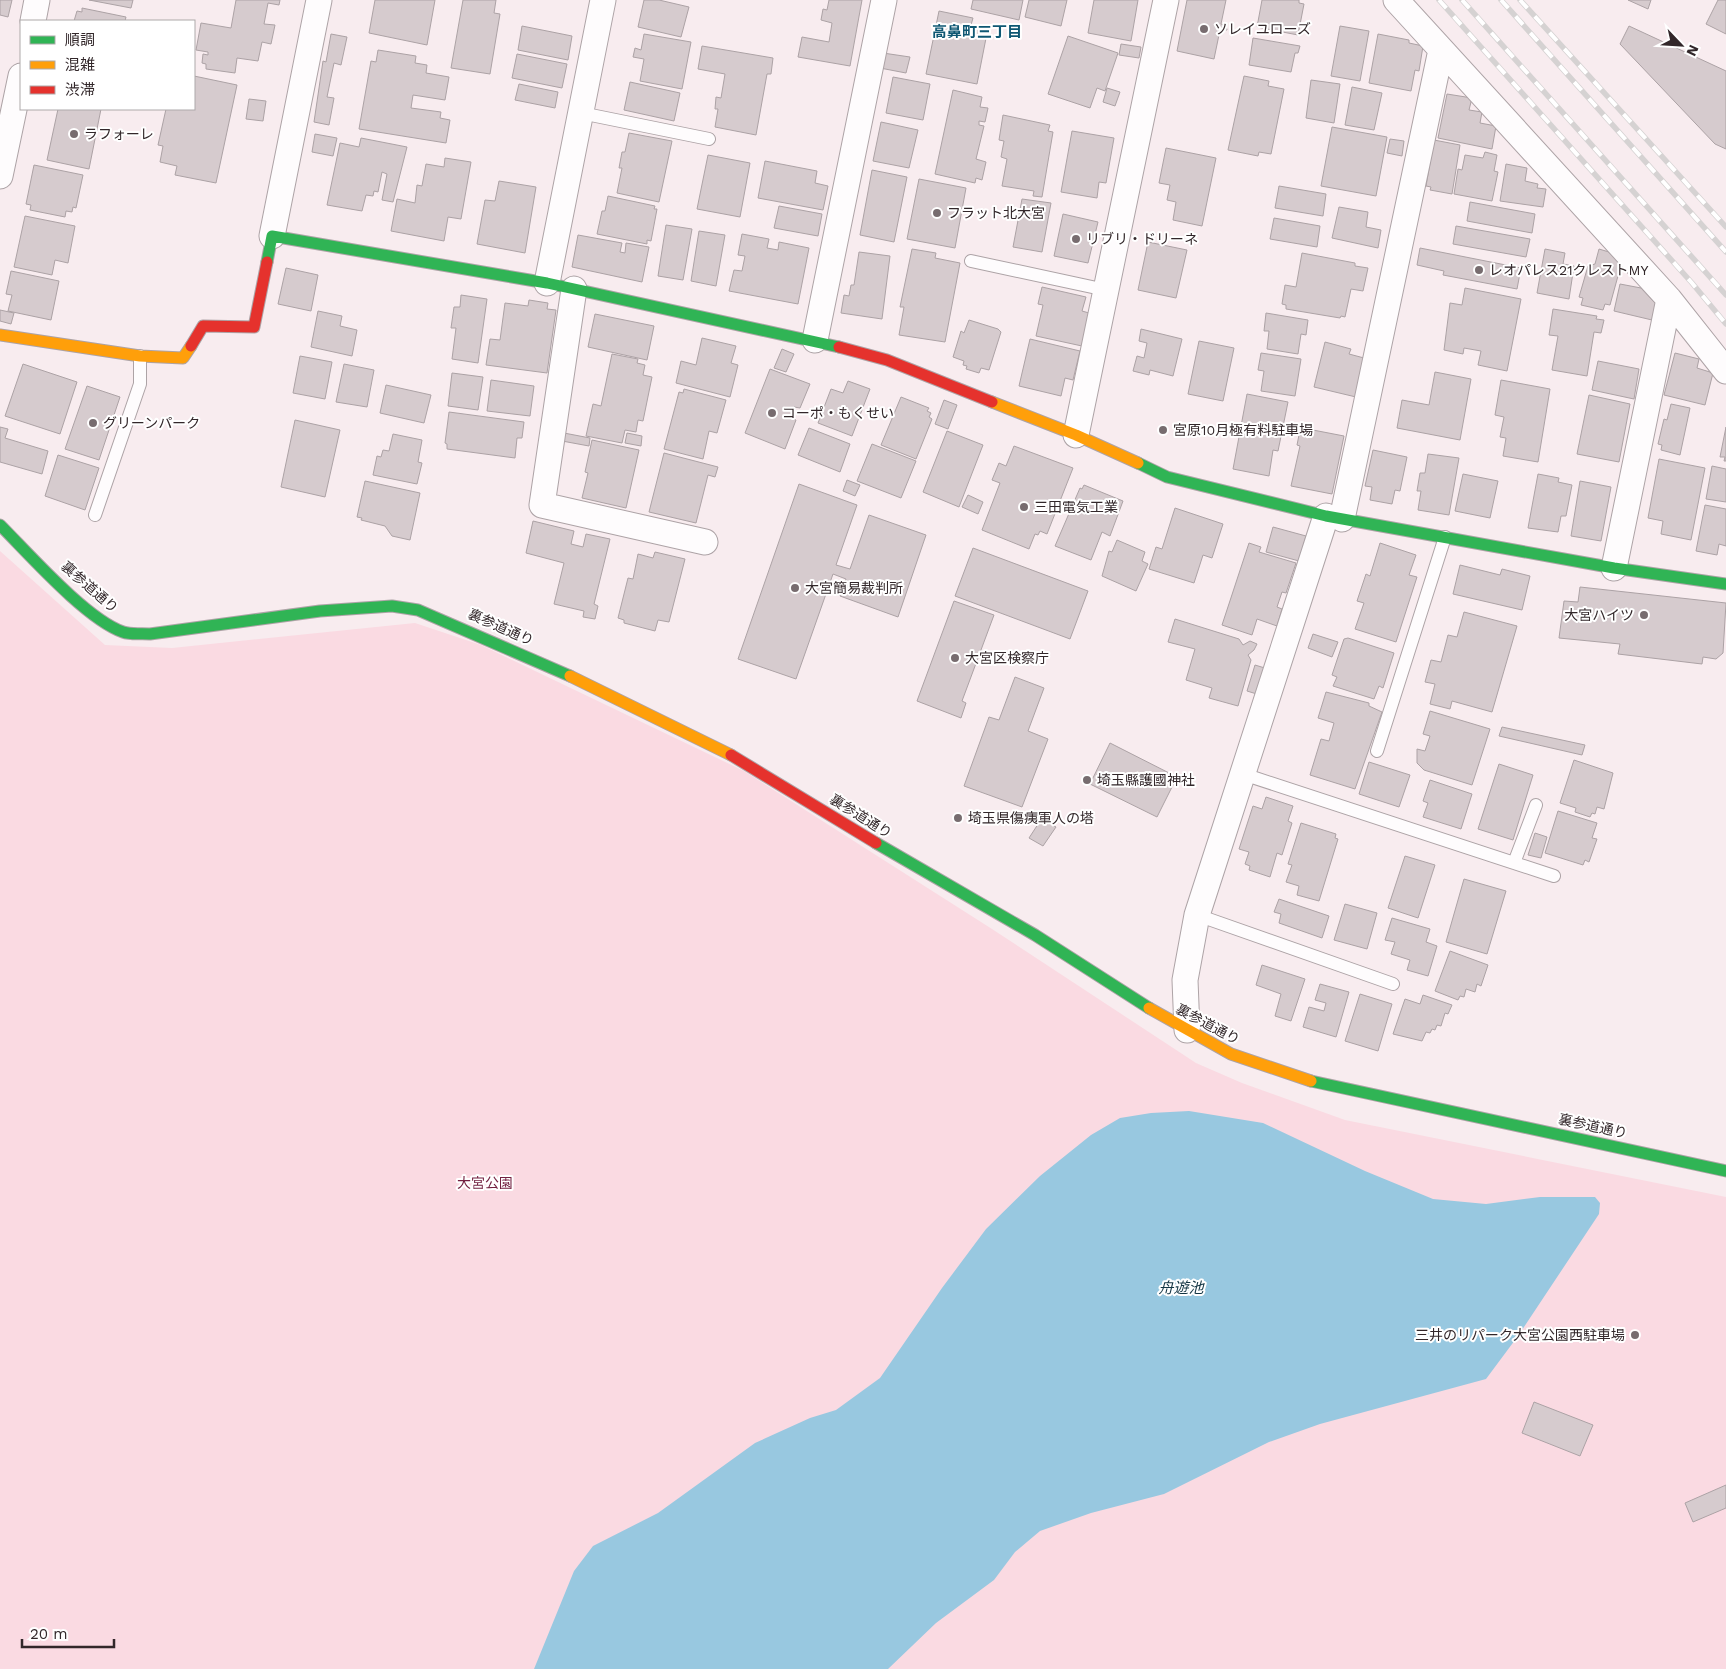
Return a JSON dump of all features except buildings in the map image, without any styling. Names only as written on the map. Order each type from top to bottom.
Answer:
[{"type":"street","points":[[33,20],[37,0]]},
{"type":"street","points":[[0,335],[140,356],[183,358],[203,326],[254,327],[319,0]]},
{"type":"street","points":[[547,283],[603,0]]},
{"type":"street","points":[[815,340],[884,0]]},
{"type":"street","points":[[1076,435],[1166,0]]},
{"type":"street","points":[[1396,0],[1669,299],[1726,371]]},
{"type":"street","points":[[1187,1030],[1184,980],[1197,915],[1243,774],[1334,517],[1441,50]]},
{"type":"street","points":[[0,176],[20,81]]},
{"type":"street","points":[[272,236],[547,283],[815,340],[887,360],[1076,435],[1167,477],[1334,517],[1614,568],[1726,584]]},
{"type":"street","points":[[574,289],[542,505],[705,542]]},
{"type":"street","points":[[1614,568],[1669,299]]},
{"type":"street","name":"裏参道通り","points":[[0,525],[71,594],[104,622],[124,632],[150,634],[320,611],[392,606],[418,610],[456,624],[540,661],[746,762],[882,847],[1002,915],[1187,1030],[1231,1054],[1302,1079],[1726,1171]]},
{"type":"lane","points":[[581,113],[709,139]]},
{"type":"lane","points":[[971,261],[1106,290]]},
{"type":"lane","points":[[95,516],[140,384],[140,356]]},
{"type":"lane","points":[[1377,751],[1445,538]]},
{"type":"lane","points":[[1243,774],[1554,876]]},
{"type":"lane","points":[[1514,863],[1536,805]]},
{"type":"lane","points":[[1197,915],[1393,984]]},
{"type":"green space","name":"大宮公園","points":[[0,551],[105,645],[172,648],[415,623],[481,645],[744,771],[992,929],[1196,1063],[1242,1083],[1345,1120],[1726,1197],[1726,1669],[0,1669]]},
{"type":"water","name":"舟遊池","points":[[1189,1111],[1263,1123],[1365,1171],[1433,1199],[1486,1204],[1540,1197],[1595,1197],[1600,1203],[1599,1214],[1518,1336],[1486,1379],[1320,1424],[1269,1442],[1164,1494],[1091,1513],[1040,1531],[1015,1552],[994,1580],[936,1623],[888,1669],[534,1669],[574,1571],[593,1546],[658,1513],[755,1443],[810,1418],[836,1410],[880,1378],[942,1288],[986,1229],[1040,1176],[1091,1135],[1120,1118],[1151,1113]]},
{"type":"railway","points":[[1439,0],[1692,283],[1726,324]]},
{"type":"railway","points":[[1462,0],[1726,295]]},
{"type":"railway","points":[[1501,0],[1726,252]]},
{"type":"railway","points":[[1520,0],[1726,227]]},
{"type":"traffic: fast","points":[[267,262],[272,236],[547,283],[839,347]]},
{"type":"traffic: fast","points":[[1138,463],[1167,477],[1326,516],[1614,568],[1726,584]]},
{"type":"traffic: fast","points":[[0,525],[75,600],[108,625],[126,633],[150,634],[320,611],[392,606],[418,610],[570,676]]},
{"type":"traffic: fast","points":[[876,843],[1035,935],[1149,1008]]},
{"type":"traffic: fast","points":[[1311,1081],[1726,1171]]},
{"type":"traffic: slow","points":[[0,335],[140,356],[183,358],[191,346]]},
{"type":"traffic: slow","points":[[992,402],[1076,435],[1138,463]]},
{"type":"traffic: slow","points":[[570,676],[731,755]]},
{"type":"traffic: slow","points":[[1149,1008],[1231,1054],[1311,1081]]},
{"type":"traffic: jam","points":[[191,346],[203,326],[254,327],[267,262]]},
{"type":"traffic: jam","points":[[839,347],[887,360],[992,402]]},
{"type":"traffic: jam","points":[[731,755],[876,843]]},
{"type":"place","name":"ソレイユローズ","points":[[1204,29]]},
{"type":"place","name":"ラフォーレ","points":[[74,134]]},
{"type":"place","name":"フラット北大宮","points":[[937,213]]},
{"type":"place","name":"リブリ・ドリーネ","points":[[1076,239]]},
{"type":"place","name":"レオパレス21クレストMY","points":[[1479,270]]},
{"type":"place","name":"コーポ・もくせい","points":[[772,413]]},
{"type":"place","name":"グリーンパーク","points":[[93,423]]},
{"type":"place","name":"宮原10月極有料駐車場","points":[[1163,430]]},
{"type":"place","name":"三田電気工業","points":[[1024,507]]},
{"type":"place","name":"大宮簡易裁判所","points":[[795,588]]},
{"type":"place","name":"大宮ハイツ","points":[[1644,615]]},
{"type":"place","name":"大宮区検察庁","points":[[955,658]]},
{"type":"place","name":"埼玉縣護國神社","points":[[1087,780]]},
{"type":"place","name":"埼玉県傷痍軍人の塔","points":[[958,818]]},
{"type":"place","name":"三井のリパーク大宮公園西駐車場","points":[[1635,1335]]},
{"type":"district","name":"高鼻町三丁目","points":[[977,32]]}]
